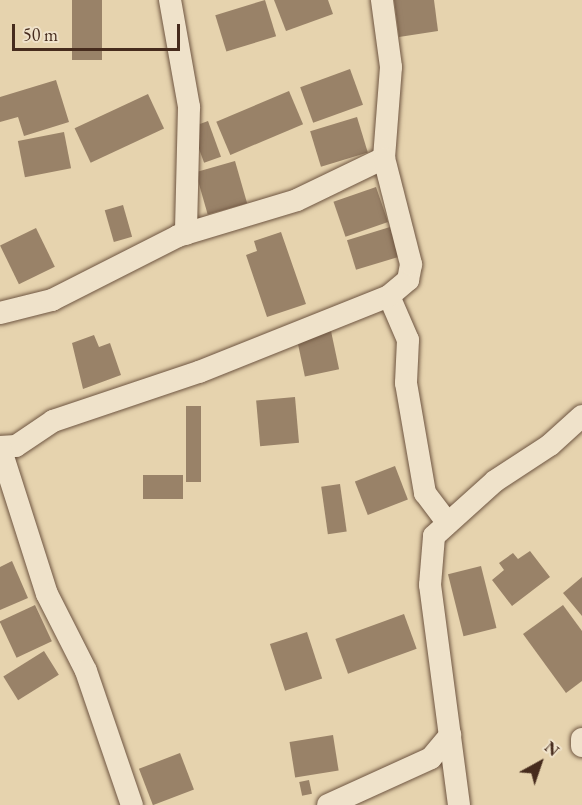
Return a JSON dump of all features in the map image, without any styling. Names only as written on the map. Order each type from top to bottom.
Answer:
[{"type":"street","points":[[170,0],[189,106],[186,234]]},
{"type":"street","points":[[132,805],[86,671],[47,594],[0,447],[16,446],[53,421],[199,372],[389,296],[408,280],[411,264],[384,158],[391,67],[381,0]]},
{"type":"street","points":[[0,313],[77,290],[186,234],[297,200],[384,158]]},
{"type":"street","points":[[389,296],[408,340],[406,382],[425,493],[446,520]]},
{"type":"street","points":[[459,805],[430,585],[434,536],[446,520],[582,416]]},
{"type":"street","points":[[328,805],[431,758],[450,735]]},
{"type":"street","points":[[582,740],[582,746]]},
{"type":"building","points":[[72,0],[102,0],[102,60],[72,60]]},
{"type":"building","points":[[265,0],[276,36],[226,52],[215,15]]},
{"type":"building","points":[[274,0],[328,0],[333,14],[286,31]]},
{"type":"building","points":[[394,0],[434,0],[438,31],[399,37]]},
{"type":"building","points":[[350,69],[363,105],[313,123],[300,87]]},
{"type":"building","points":[[56,80],[69,122],[24,136],[18,117],[0,122],[0,97]]},
{"type":"building","points":[[289,91],[303,124],[230,155],[216,122]]},
{"type":"building","points":[[148,94],[164,128],[91,163],[75,128]]},
{"type":"building","points":[[357,117],[368,152],[321,167],[310,131]]},
{"type":"building","points":[[208,121],[221,157],[204,163],[191,127]]},
{"type":"building","points":[[64,132],[71,168],[25,177],[18,141]]},
{"type":"building","points":[[235,161],[247,203],[208,215],[196,172]]},
{"type":"building","points":[[376,187],[388,222],[345,237],[333,202]]},
{"type":"building","points":[[123,205],[132,237],[114,242],[105,210]]},
{"type":"building","points":[[390,227],[399,257],[356,270],[347,240]]},
{"type":"building","points":[[36,228],[55,267],[19,284],[0,246]]},
{"type":"building","points":[[281,232],[306,304],[267,317],[246,255],[257,251],[254,241]]},
{"type":"building","points":[[331,331],[339,369],[305,376],[297,338]]},
{"type":"building","points":[[94,335],[99,347],[110,343],[121,375],[83,389],[72,343]]},
{"type":"building","points":[[295,397],[299,443],[260,446],[256,400]]},
{"type":"building","points":[[186,406],[201,406],[201,482],[186,482]]},
{"type":"building","points":[[395,466],[408,500],[368,515],[355,481]]},
{"type":"building","points":[[143,475],[183,475],[183,499],[143,499]]},
{"type":"building","points":[[340,484],[347,532],[328,534],[321,487]]},
{"type":"building","points":[[530,551],[550,577],[512,606],[492,580],[504,570],[499,563],[513,553],[518,559]]},
{"type":"building","points":[[12,561],[28,598],[0,610],[0,567]]},
{"type":"building","points":[[481,566],[496,628],[463,636],[448,574]]},
{"type":"building","points":[[582,577],[582,616],[563,593]]},
{"type":"building","points":[[35,605],[52,641],[17,658],[0,621]]},
{"type":"building","points":[[563,605],[582,631],[582,681],[566,693],[523,634]]},
{"type":"building","points":[[404,614],[417,649],[348,674],[335,639]]},
{"type":"building","points":[[307,632],[322,679],[285,691],[270,644]]},
{"type":"building","points":[[44,651],[59,675],[18,700],[3,676]]},
{"type":"building","points":[[333,735],[339,771],[295,777],[290,742]]},
{"type":"building","points":[[180,753],[194,789],[153,805],[139,769]]},
{"type":"building","points":[[309,780],[312,794],[302,796],[299,782]]}]
